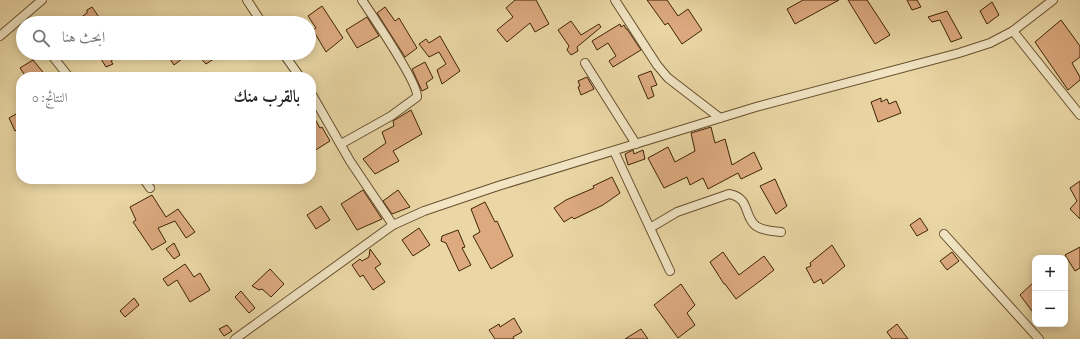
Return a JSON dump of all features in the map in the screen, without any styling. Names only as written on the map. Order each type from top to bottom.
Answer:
[{"type":"street","points":[[28,16],[42,0]]},
{"type":"street","points":[[247,0],[257,16]]},
{"type":"street","points":[[341,144],[391,116],[417,97],[417,90],[407,72],[362,0]]},
{"type":"street","points":[[615,0],[657,64],[668,78],[720,118]]},
{"type":"street","points":[[235,339],[393,225],[424,211],[756,107],[959,53],[990,43],[1013,31],[1053,0]]},
{"type":"street","points":[[0,36],[16,25]]},
{"type":"street","points":[[1013,31],[1080,115]]},
{"type":"street","points":[[56,60],[65,72]]},
{"type":"street","points":[[288,60],[296,72]]},
{"type":"street","points":[[585,63],[636,144]]},
{"type":"street","points":[[316,102],[350,161],[393,225]]},
{"type":"street","points":[[614,151],[670,270]]},
{"type":"street","points":[[147,184],[150,188]]},
{"type":"street","points":[[650,228],[677,212],[729,194],[738,196],[744,203],[751,221],[757,226],[765,230],[781,232]]},
{"type":"street","points":[[944,234],[1039,339]]},
{"type":"building","points":[[515,0],[536,0],[549,24],[535,32],[530,23],[507,42],[497,30],[513,17],[506,8]]},
{"type":"building","points":[[647,0],[667,0],[678,16],[688,9],[702,30],[682,44],[668,23],[665,25]]},
{"type":"building","points":[[803,0],[839,0],[795,24],[787,9]]},
{"type":"building","points":[[848,0],[867,0],[890,35],[875,44]]},
{"type":"building","points":[[907,0],[917,0],[921,7],[912,10]]},
{"type":"building","points":[[992,2],[999,15],[987,24],[980,11]]},
{"type":"building","points":[[322,6],[343,38],[326,52],[316,35],[316,16],[308,16]]},
{"type":"building","points":[[92,7],[98,16],[83,16],[87,13],[87,10]]},
{"type":"building","points":[[385,7],[395,21],[399,18],[417,48],[405,57],[377,13]]},
{"type":"building","points":[[947,11],[962,38],[951,42],[940,20],[932,22],[928,17]]},
{"type":"building","points":[[367,17],[379,36],[357,48],[346,30]]},
{"type":"building","points":[[1061,20],[1080,46],[1080,57],[1072,63],[1080,77],[1080,80],[1068,90],[1035,42]]},
{"type":"building","points":[[571,21],[581,35],[599,24],[601,27],[577,47],[578,51],[571,55],[567,50],[569,46],[558,30]]},
{"type":"building","points":[[620,24],[621,27],[624,25],[641,50],[613,67],[609,61],[616,56],[608,43],[597,50],[592,41]]},
{"type":"building","points":[[440,36],[460,71],[442,84],[437,70],[446,64],[439,52],[429,57],[419,44],[426,39],[429,43]]},
{"type":"building","points":[[33,60],[43,72],[23,72],[20,68]]},
{"type":"building","points":[[102,60],[112,60],[111,61],[113,64],[106,67]]},
{"type":"building","points":[[171,60],[181,60],[174,65]]},
{"type":"building","points":[[202,60],[212,60],[206,64]]},
{"type":"building","points":[[425,62],[433,78],[426,83],[428,88],[422,91],[412,69]]},
{"type":"building","points":[[651,71],[657,85],[651,87],[654,96],[648,99],[638,76]]},
{"type":"building","points":[[587,77],[594,89],[581,95],[578,87],[580,86],[578,81]]},
{"type":"building","points":[[881,98],[881,102],[887,99],[889,104],[896,101],[901,113],[878,122],[871,102]]},
{"type":"building","points":[[411,110],[422,134],[393,151],[399,161],[375,174],[363,159],[386,143],[382,132],[394,126],[393,121]]},
{"type":"building","points":[[16,114],[15,131],[9,118]]},
{"type":"building","points":[[316,121],[320,128],[322,127],[330,141],[316,150]]},
{"type":"building","points":[[711,127],[715,143],[725,139],[732,165],[754,152],[762,169],[741,179],[738,173],[708,189],[703,178],[690,185],[687,177],[664,188],[648,158],[668,147],[675,162],[695,151],[691,133]]},
{"type":"building","points":[[633,150],[634,154],[643,150],[645,159],[628,165],[625,154]]},
{"type":"building","points":[[612,177],[620,193],[603,205],[574,219],[572,217],[564,222],[554,208],[566,200],[594,188],[593,186]]},
{"type":"building","points":[[775,179],[787,206],[776,214],[760,186]]},
{"type":"building","points":[[1080,181],[1080,219],[1070,209],[1077,201],[1070,188]]},
{"type":"building","points":[[363,190],[382,219],[357,230],[341,204]]},
{"type":"building","points":[[398,190],[410,207],[392,214],[383,201]]},
{"type":"building","points":[[152,195],[166,217],[178,209],[195,232],[186,238],[175,221],[158,228],[166,242],[152,250],[133,222],[136,220],[130,207]]},
{"type":"building","points":[[485,202],[495,222],[497,221],[513,256],[491,269],[473,236],[480,232],[471,209]]},
{"type":"building","points":[[321,206],[330,220],[316,229],[307,215]]},
{"type":"building","points":[[920,218],[928,230],[917,236],[910,225]]},
{"type":"building","points":[[419,228],[430,245],[413,256],[402,240]]},
{"type":"building","points":[[458,230],[465,247],[462,248],[471,265],[459,271],[446,243],[441,241],[442,236]]},
{"type":"building","points":[[174,243],[180,255],[174,259],[166,249]]},
{"type":"building","points":[[832,245],[845,266],[823,284],[821,279],[814,283],[806,268],[811,266],[810,263]]},
{"type":"building","points":[[1080,247],[1080,268],[1075,271],[1068,260],[1068,255],[1065,255]]},
{"type":"building","points":[[370,249],[381,264],[375,268],[385,282],[373,290],[363,275],[360,277],[352,265],[360,259],[362,261],[369,257]]},
{"type":"building","points":[[723,252],[739,275],[764,256],[774,270],[736,299],[710,262]]},
{"type":"building","points":[[952,252],[959,261],[947,270],[940,261]]},
{"type":"building","points":[[185,264],[194,277],[200,273],[210,290],[190,302],[177,280],[168,286],[163,279]]},
{"type":"building","points":[[270,269],[284,284],[271,297],[262,289],[259,290],[252,286]]},
{"type":"building","points":[[681,284],[695,305],[687,313],[695,325],[678,338],[654,305]]},
{"type":"building","points":[[1032,284],[1032,311],[1020,295]]},
{"type":"building","points":[[241,291],[255,308],[249,313],[235,297]]},
{"type":"building","points":[[134,298],[139,305],[125,317],[120,311]]},
{"type":"building","points":[[514,318],[522,332],[513,337],[514,339],[495,339],[489,330],[499,324],[500,327]]},
{"type":"building","points":[[897,324],[908,339],[892,339],[887,332]]},
{"type":"building","points":[[227,325],[232,331],[224,336],[219,329]]},
{"type":"building","points":[[641,329],[648,339],[625,339]]}]
